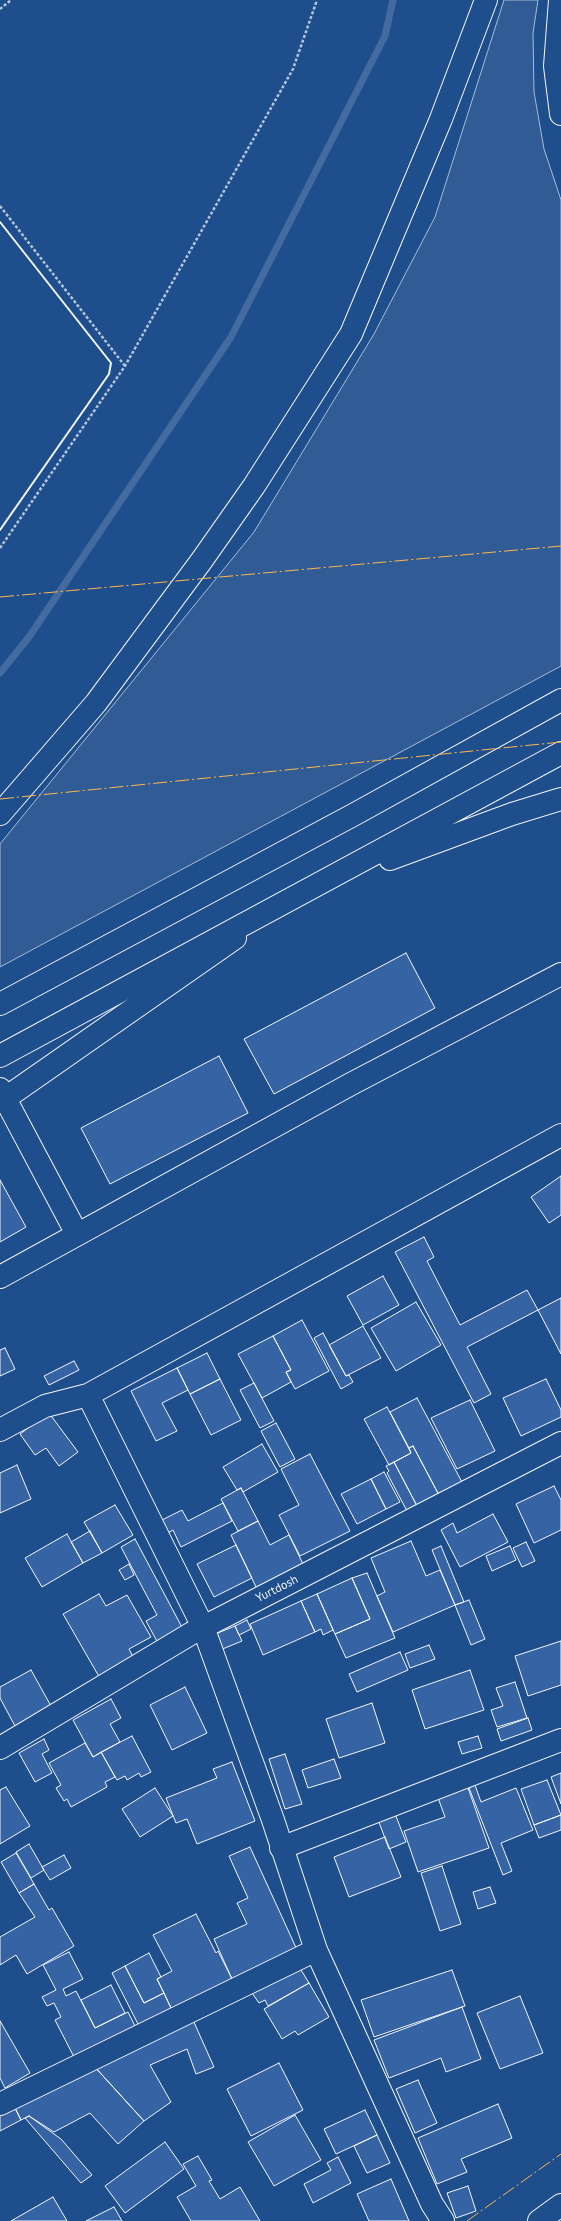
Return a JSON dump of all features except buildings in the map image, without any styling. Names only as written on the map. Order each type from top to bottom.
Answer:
[{"type":"main road","points":[[0,814],[96,703],[202,560],[254,486],[351,334],[441,119],[486,0]]},
{"type":"main road","points":[[560,0],[555,66],[561,114]]},
{"type":"main road","points":[[0,1004],[354,814],[561,700]]},
{"type":"main road","points":[[0,1056],[561,753]]},
{"type":"main road","points":[[77,1234],[2,1097],[287,901],[433,842],[512,814],[561,799]]},
{"type":"main road","points":[[0,1277],[351,1084],[561,974]]},
{"type":"main road","points":[[0,1430],[44,1406],[88,1396],[561,1135]]},
{"type":"main road","points":[[88,1396],[203,1627],[316,1950],[432,2204],[443,2221]]},
{"type":"main road","name":"Yurtdosh","points":[[0,1748],[203,1627],[561,1443]]},
{"type":"main road","points":[[281,1848],[561,1740]]},
{"type":"main road","points":[[0,2104],[316,1950]]},
{"type":"main road","points":[[539,2221],[561,2205]]},
{"type":"path","points":[[0,9],[11,0]]},
{"type":"path","points":[[0,548],[125,366],[293,69],[317,0]]},
{"type":"path","points":[[0,206],[125,366]]},
{"type":"shaded area","points":[[504,0],[538,0],[533,33],[534,92],[544,149],[561,200],[561,666],[0,967],[0,844],[254,532],[374,334],[435,217]]},
{"type":"waterway","points":[[0,673],[29,637],[231,337],[385,36],[393,0]]},
{"type":"wall","points":[[0,222],[111,363],[109,374],[0,530]]},
{"type":"power","points":[[0,597],[561,546]]},
{"type":"power","points":[[0,799],[561,742]]},
{"type":"power","points":[[467,2221],[561,2154]]}]
